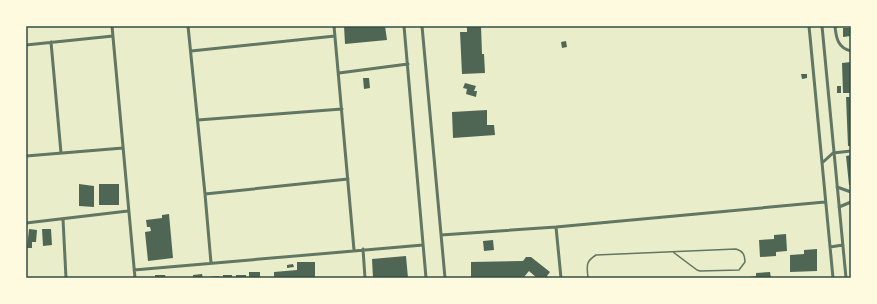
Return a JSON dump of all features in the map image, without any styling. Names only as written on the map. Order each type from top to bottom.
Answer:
[{"type":"street","points":[[112,26],[135,278]]},
{"type":"street","points":[[188,26],[211,263]]},
{"type":"street","points":[[334,26],[354,250]]},
{"type":"street","points":[[404,26],[426,278]]},
{"type":"street","points":[[422,26],[445,278]]},
{"type":"street","points":[[809,26],[833,278]]},
{"type":"street","points":[[822,26],[846,278]]},
{"type":"street","points":[[835,26],[839,44],[844,49],[851,51]]},
{"type":"street","points":[[26,44],[113,36]]},
{"type":"street","points":[[191,51],[335,36]]},
{"type":"street","points":[[51,42],[61,153]]},
{"type":"street","points":[[338,73],[408,64]]},
{"type":"street","points":[[198,120],[342,109]]},
{"type":"street","points":[[26,156],[123,148]]},
{"type":"street","points":[[822,163],[833,153],[851,151]]},
{"type":"street","points":[[205,194],[348,178]]},
{"type":"street","points":[[837,187],[851,192]]},
{"type":"street","points":[[441,235],[556,227],[825,202]]},
{"type":"street","points":[[839,207],[851,202]]},
{"type":"street","points":[[26,222],[128,211]]},
{"type":"street","points":[[63,219],[66,278]]},
{"type":"street","points":[[556,227],[561,278]]},
{"type":"street","points":[[134,270],[423,245]]},
{"type":"street","points":[[830,247],[843,245]]},
{"type":"street","points":[[363,249],[365,278]]},
{"type":"lane","points":[[588,278],[588,261],[596,255],[736,249],[743,253],[744,262],[739,270],[704,272],[697,270],[673,252]]},
{"type":"building","points":[[344,26],[385,26],[387,40],[345,44]]},
{"type":"building","points":[[467,26],[481,26],[482,54],[484,54],[485,73],[462,74],[460,32],[467,32]]},
{"type":"building","points":[[843,28],[851,28],[851,36],[843,37]]},
{"type":"building","points":[[566,41],[567,47],[562,48],[561,42]]},
{"type":"building","points":[[851,62],[851,93],[843,93],[842,63]]},
{"type":"building","points":[[801,74],[807,74],[807,78],[802,79]]},
{"type":"building","points":[[363,78],[369,78],[370,88],[364,89]]},
{"type":"building","points":[[465,83],[476,86],[474,91],[477,91],[476,97],[466,94],[467,89],[463,88]]},
{"type":"building","points":[[837,86],[841,86],[841,93],[837,93]]},
{"type":"building","points":[[846,97],[851,97],[851,146],[848,146]]},
{"type":"building","points":[[487,110],[487,125],[494,125],[495,135],[453,138],[452,112]]},
{"type":"building","points":[[851,155],[851,185],[849,185],[846,156]]},
{"type":"building","points":[[79,184],[94,186],[94,207],[79,206]]},
{"type":"building","points":[[99,184],[119,184],[119,205],[99,205]]},
{"type":"building","points":[[169,214],[173,258],[148,261],[145,232],[151,231],[150,227],[147,227],[146,220],[162,218],[162,215]]},
{"type":"building","points":[[29,229],[37,230],[36,242],[32,242],[32,248],[27,248]]},
{"type":"building","points":[[42,229],[51,229],[52,245],[43,246]]},
{"type":"building","points":[[786,234],[787,251],[776,252],[776,256],[760,257],[759,240],[774,239],[774,235]]},
{"type":"building","points":[[493,240],[494,250],[484,251],[483,241]]},
{"type":"building","points":[[817,249],[817,271],[790,272],[790,255],[804,254],[804,250]]},
{"type":"building","points":[[406,256],[408,278],[373,278],[372,259]]},
{"type":"building","points":[[526,257],[531,257],[550,272],[547,278],[537,278],[529,271],[524,277],[471,278],[471,262],[523,261]]},
{"type":"building","points":[[297,262],[315,262],[315,278],[274,278],[274,272],[297,270]]},
{"type":"building","points":[[293,264],[294,267],[287,268],[287,265]]},
{"type":"building","points":[[249,272],[260,272],[260,278],[249,278]]},
{"type":"building","points":[[770,272],[771,278],[749,278],[756,276],[756,273]]},
{"type":"building","points":[[202,274],[203,278],[193,278],[193,275]]},
{"type":"building","points":[[155,275],[165,275],[166,278],[155,278]]},
{"type":"building","points":[[223,275],[232,275],[232,278],[223,278]]},
{"type":"building","points":[[236,275],[246,275],[246,278],[236,278]]},
{"type":"building","points":[[219,276],[219,278],[208,278],[208,277]]}]
